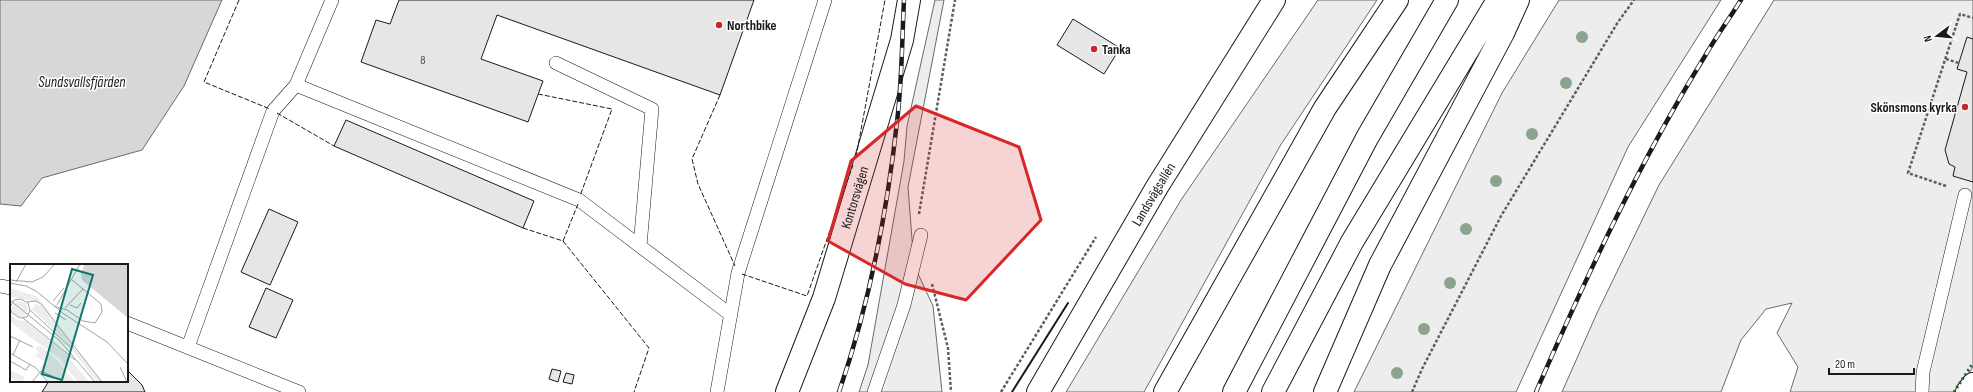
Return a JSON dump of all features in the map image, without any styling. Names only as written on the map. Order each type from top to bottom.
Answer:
[{"type":"main road","name":"Kontorsvägen","points":[[787,392],[824,298],[902,40],[909,0]]},
{"type":"main road","name":"Landsvägsallén","points":[[1038,392],[1157,187],[1274,0]]},
{"type":"main road","points":[[1165,392],[1325,108],[1397,0]]},
{"type":"main road","points":[[1234,392],[1367,138],[1447,0]]},
{"type":"main road","points":[[1273,392],[1352,242],[1498,0]]},
{"type":"main road","points":[[1324,392],[1380,265],[1503,33],[1518,0]]},
{"type":"main road","points":[[1967,392],[1973,384]]},
{"type":"lane","points":[[188,347],[273,111],[296,85],[332,0]]},
{"type":"lane","points":[[717,392],[738,273],[825,0]]},
{"type":"lane","points":[[556,63],[652,109],[640,246]]},
{"type":"lane","points":[[296,85],[579,200],[731,315]]},
{"type":"lane","points":[[1922,392],[1923,372],[1965,195]]},
{"type":"lane","points":[[874,392],[904,305],[921,235]]},
{"type":"lane","points":[[0,286],[10,288]]},
{"type":"lane","points":[[128,322],[299,392]]},
{"type":"path","points":[[921,235],[919,216],[955,0]]},
{"type":"path","points":[[1412,392],[1422,369],[1502,216],[1618,22],[1634,0]]},
{"type":"path","points":[[1965,195],[1908,173],[1960,14],[1973,18]]},
{"type":"path","points":[[1946,59],[1959,63]]},
{"type":"path","points":[[930,278],[948,348],[951,392]]},
{"type":"path","points":[[1001,392],[1028,349]]},
{"type":"highlighted area","points":[[916,106],[1019,147],[1041,220],[966,300],[905,284],[828,241],[851,161]]},
{"type":"shaded area","points":[[935,0],[944,0],[908,187],[914,265],[933,306],[942,392],[859,392],[868,365],[904,161],[907,126]]},
{"type":"shaded area","points":[[1318,0],[1377,0],[1280,146],[1144,392],[1066,392],[1181,200]]},
{"type":"shaded area","points":[[1559,0],[1721,0],[1628,147],[1516,392],[1354,392],[1502,93]]},
{"type":"shaded area","points":[[1774,0],[1973,0],[1973,367],[1957,392],[1790,392],[1798,367],[1777,333],[1792,303],[1766,309],[1741,340],[1721,392],[1562,392],[1597,313],[1659,185]]},
{"type":"water","name":"Sundsvallsfjärden","points":[[0,0],[222,0],[184,86],[142,150],[42,178],[21,206],[0,204]]},
{"type":"building","points":[[399,0],[754,0],[720,95],[497,15],[481,59],[543,81],[528,122],[361,62],[376,20],[390,24]]},
{"type":"building","points":[[1073,19],[1120,48],[1104,74],[1057,45]]},
{"type":"building","name":"Skönsmons kyrka","points":[[1967,37],[1973,39],[1973,182],[1953,176],[1955,167],[1949,164],[1945,150],[1967,72],[1957,69]]},
{"type":"building","points":[[346,120],[534,201],[523,228],[334,146]]},
{"type":"building","points":[[269,209],[298,222],[270,285],[241,272]]},
{"type":"building","points":[[266,288],[293,300],[276,338],[249,327]]},
{"type":"building","points":[[552,369],[561,371],[558,382],[549,379]]},
{"type":"building","points":[[128,371],[142,385],[145,392],[42,392],[48,382],[128,382]]},
{"type":"building","points":[[566,373],[574,375],[572,384],[563,382]]},
{"type":"railway","points":[[839,392],[850,359],[868,292],[876,258],[888,190],[899,107],[904,0]]},
{"type":"railway","points":[[1536,392],[1614,221],[1681,96],[1741,0]]},
{"type":"hedge","points":[[1954,392],[1973,363]]},
{"type":"fence","points":[[239,0],[204,82],[270,109]]},
{"type":"fence","points":[[856,157],[885,0]]},
{"type":"fence","points":[[538,94],[612,109],[580,196]]},
{"type":"fence","points":[[720,95],[692,159],[698,184],[735,266]]},
{"type":"fence","points":[[277,113],[334,146]]},
{"type":"fence","points":[[742,274],[807,296],[853,165]]},
{"type":"fence","points":[[563,241],[578,204]]},
{"type":"fence","points":[[523,228],[563,241],[649,348],[634,392]]},
{"type":"wall","points":[[1012,392],[1068,303]]},
{"type":"place","name":"Northbike","points":[[719,25]]},
{"type":"place","name":"Tanka","points":[[1094,49]]},
{"type":"place","name":"Skönsmons kyrka","points":[[1965,107]]}]
